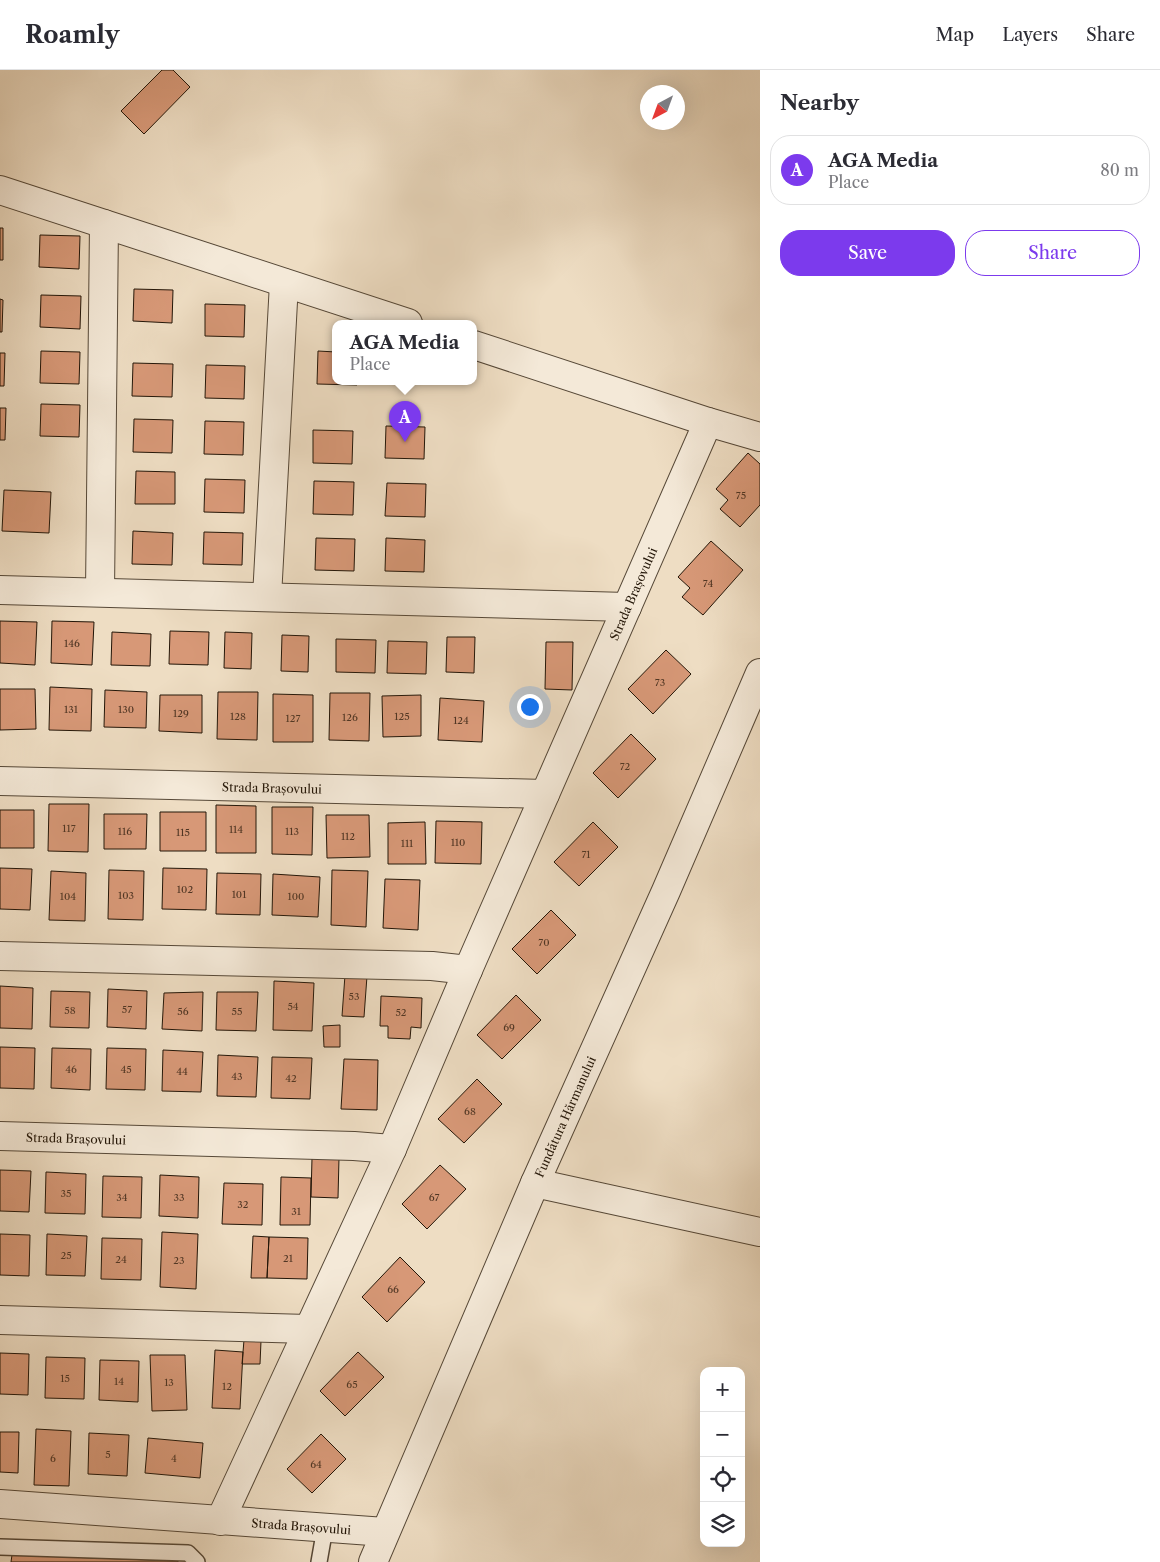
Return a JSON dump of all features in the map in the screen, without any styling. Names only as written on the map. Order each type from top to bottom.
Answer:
[{"type":"street","points":[[0,190],[399,320]]},
{"type":"street","points":[[100,592],[104,224]]},
{"type":"street","points":[[267,597],[284,282]]},
{"type":"street","points":[[477,346],[708,422],[760,437]]},
{"type":"street","name":"Strada Brașovului","points":[[220,1521],[392,1149],[468,970],[708,422]]},
{"type":"street","points":[[0,590],[627,607]]},
{"type":"street","name":"Fundătura Hărmanului","points":[[372,1562],[535,1183],[666,891],[760,673]]},
{"type":"street","name":"Strada Brașovului","points":[[0,781],[545,794]]},
{"type":"street","points":[[0,956],[432,966],[468,970]]},
{"type":"street","name":"Strada Brașovului","points":[[0,1136],[354,1146],[392,1149]]},
{"type":"street","points":[[535,1183],[760,1232]]},
{"type":"street","points":[[0,1320],[308,1329]]},
{"type":"street","name":"Strada Brașovului","points":[[0,1504],[385,1532]]},
{"type":"lane","points":[[319,1562],[326,1528]]},
{"type":"lane","points":[[0,1547],[188,1553],[197,1562]]},
{"type":"building","points":[[162,70],[173,70],[190,87],[144,134],[121,111]]},
{"type":"building","points":[[0,228],[3,228],[3,260],[0,260]]},
{"type":"building","points":[[40,235],[80,236],[79,269],[39,267]]},
{"type":"building","points":[[134,289],[173,290],[172,323],[133,321]]},
{"type":"building","points":[[41,295],[81,296],[80,329],[40,327]]},
{"type":"building","points":[[0,299],[3,300],[2,332],[0,332]]},
{"type":"building","points":[[205,304],[245,305],[244,337],[205,336]]},
{"type":"building","points":[[41,351],[80,352],[79,384],[40,383]]},
{"type":"building","points":[[318,351],[332,352],[332,384],[317,384]]},
{"type":"building","points":[[0,353],[5,353],[4,386],[0,386]]},
{"type":"building","points":[[133,363],[173,364],[172,397],[132,396]]},
{"type":"building","points":[[206,365],[245,366],[244,399],[205,398]]},
{"type":"building","points":[[41,404],[80,405],[79,437],[40,436]]},
{"type":"building","points":[[0,408],[6,408],[5,440],[0,440]]},
{"type":"building","points":[[134,419],[173,420],[172,453],[133,452]]},
{"type":"building","points":[[205,421],[244,422],[243,455],[204,454]]},
{"type":"building","points":[[386,426],[425,427],[424,459],[385,458]]},
{"type":"building","points":[[313,430],[353,431],[352,464],[313,463]]},
{"type":"building","points":[[748,453],[760,464],[760,505],[740,527],[720,509],[728,500],[716,489]]},
{"type":"building","points":[[136,471],[175,472],[175,504],[135,504]]},
{"type":"building","points":[[205,479],[245,480],[244,513],[204,512]]},
{"type":"building","points":[[314,481],[354,482],[353,515],[313,514]]},
{"type":"building","points":[[387,483],[426,484],[425,517],[385,516]]},
{"type":"building","points":[[4,490],[51,492],[49,533],[2,531]]},
{"type":"building","points":[[133,531],[173,533],[172,565],[132,564]]},
{"type":"building","points":[[204,532],[243,533],[242,565],[203,564]]},
{"type":"building","points":[[316,538],[355,539],[354,571],[315,570]]},
{"type":"building","points":[[386,538],[425,540],[424,572],[385,571]]},
{"type":"building","points":[[711,541],[743,570],[703,615],[682,597],[690,588],[678,577]]},
{"type":"building","points":[[0,621],[37,622],[35,665],[0,663]]},
{"type":"building","points":[[52,621],[94,622],[92,665],[51,663]]},
{"type":"building","points":[[170,631],[209,632],[208,665],[169,664]]},
{"type":"building","points":[[112,632],[151,634],[150,666],[111,665]]},
{"type":"building","points":[[225,632],[252,633],[251,669],[224,668]]},
{"type":"building","points":[[282,635],[309,636],[308,672],[281,671]]},
{"type":"building","points":[[447,637],[475,637],[474,673],[446,672]]},
{"type":"building","points":[[336,639],[376,640],[375,673],[336,672]]},
{"type":"building","points":[[388,641],[427,642],[426,674],[387,673]]},
{"type":"building","points":[[546,642],[573,642],[572,690],[545,689]]},
{"type":"building","points":[[666,650],[691,674],[653,714],[628,689]]},
{"type":"building","points":[[50,687],[92,689],[91,731],[49,730]]},
{"type":"building","points":[[0,689],[35,689],[36,729],[0,730]]},
{"type":"building","points":[[105,690],[147,692],[146,728],[104,727]]},
{"type":"building","points":[[218,692],[258,692],[257,740],[217,739]]},
{"type":"building","points":[[330,693],[370,693],[369,741],[329,740]]},
{"type":"building","points":[[273,694],[313,695],[313,742],[273,742]]},
{"type":"building","points":[[160,695],[202,695],[202,733],[159,731]]},
{"type":"building","points":[[421,695],[421,736],[383,737],[382,696]]},
{"type":"building","points":[[440,698],[484,701],[482,742],[438,740]]},
{"type":"building","points":[[631,734],[656,759],[618,798],[593,773]]},
{"type":"building","points":[[49,804],[89,804],[88,852],[48,851]]},
{"type":"building","points":[[216,805],[256,806],[256,853],[216,853]]},
{"type":"building","points":[[272,807],[313,807],[312,855],[272,854]]},
{"type":"building","points":[[0,810],[34,810],[34,848],[0,848]]},
{"type":"building","points":[[160,812],[206,812],[206,851],[160,851]]},
{"type":"building","points":[[104,814],[147,814],[146,849],[104,849]]},
{"type":"building","points":[[326,815],[369,815],[370,857],[327,858]]},
{"type":"building","points":[[436,821],[482,822],[481,864],[435,863]]},
{"type":"building","points":[[425,822],[426,864],[388,864],[388,823]]},
{"type":"building","points":[[593,822],[618,847],[579,886],[554,862]]},
{"type":"building","points":[[0,868],[32,869],[30,910],[0,909]]},
{"type":"building","points":[[163,868],[207,869],[206,910],[162,909]]},
{"type":"building","points":[[109,870],[144,871],[143,920],[108,919]]},
{"type":"building","points":[[332,870],[368,871],[366,927],[331,925]]},
{"type":"building","points":[[51,871],[86,873],[85,921],[49,920]]},
{"type":"building","points":[[217,873],[261,874],[260,915],[216,914]]},
{"type":"building","points":[[273,874],[320,877],[318,917],[272,915]]},
{"type":"building","points":[[385,879],[420,880],[418,930],[383,928]]},
{"type":"building","points":[[551,910],[576,935],[537,974],[512,949]]},
{"type":"building","points":[[345,975],[367,976],[364,1017],[342,1016]]},
{"type":"building","points":[[274,981],[314,983],[312,1031],[273,1030]]},
{"type":"building","points":[[0,986],[33,988],[32,1029],[0,1028]]},
{"type":"building","points":[[108,989],[147,991],[146,1029],[107,1027]]},
{"type":"building","points":[[51,991],[90,992],[89,1028],[50,1027]]},
{"type":"building","points":[[203,992],[202,1031],[162,1029],[164,993]]},
{"type":"building","points":[[217,992],[258,992],[256,1031],[216,1030]]},
{"type":"building","points":[[516,995],[541,1020],[502,1059],[477,1035]]},
{"type":"building","points":[[381,996],[422,998],[421,1028],[411,1027],[410,1039],[388,1038],[388,1026],[380,1026]]},
{"type":"building","points":[[340,1025],[340,1047],[324,1047],[323,1026]]},
{"type":"building","points":[[0,1047],[35,1048],[34,1089],[0,1088]]},
{"type":"building","points":[[52,1048],[91,1049],[90,1090],[51,1088]]},
{"type":"building","points":[[107,1048],[146,1049],[145,1090],[106,1089]]},
{"type":"building","points":[[163,1050],[203,1052],[201,1092],[162,1091]]},
{"type":"building","points":[[218,1055],[258,1057],[256,1097],[217,1096]]},
{"type":"building","points":[[272,1057],[312,1058],[310,1099],[271,1098]]},
{"type":"building","points":[[344,1059],[378,1060],[377,1110],[341,1109]]},
{"type":"building","points":[[477,1079],[502,1104],[464,1143],[438,1119]]},
{"type":"building","points":[[312,1158],[339,1158],[338,1198],[311,1197]]},
{"type":"building","points":[[440,1165],[466,1189],[427,1229],[402,1204]]},
{"type":"building","points":[[0,1170],[31,1171],[29,1212],[0,1211]]},
{"type":"building","points":[[46,1172],[86,1174],[85,1214],[45,1213]]},
{"type":"building","points":[[160,1175],[199,1177],[198,1218],[159,1216]]},
{"type":"building","points":[[103,1176],[142,1177],[141,1218],[102,1217]]},
{"type":"building","points":[[281,1177],[311,1178],[310,1225],[280,1225]]},
{"type":"building","points":[[224,1183],[263,1184],[262,1225],[222,1224]]},
{"type":"building","points":[[162,1232],[198,1234],[196,1289],[160,1287]]},
{"type":"building","points":[[0,1234],[30,1235],[29,1276],[0,1275]]},
{"type":"building","points":[[47,1234],[87,1236],[85,1276],[46,1275]]},
{"type":"building","points":[[253,1236],[269,1237],[267,1278],[251,1278]]},
{"type":"building","points":[[269,1237],[308,1238],[307,1279],[267,1278]]},
{"type":"building","points":[[102,1238],[142,1239],[141,1280],[101,1279]]},
{"type":"building","points":[[400,1257],[425,1282],[387,1322],[362,1297]]},
{"type":"building","points":[[244,1340],[261,1341],[260,1364],[242,1364]]},
{"type":"building","points":[[215,1350],[243,1352],[240,1409],[212,1408]]},
{"type":"building","points":[[358,1352],[384,1377],[345,1416],[320,1391]]},
{"type":"building","points":[[0,1353],[29,1354],[28,1395],[0,1394]]},
{"type":"building","points":[[150,1355],[185,1355],[187,1410],[152,1411]]},
{"type":"building","points":[[46,1357],[85,1358],[84,1399],[45,1398]]},
{"type":"building","points":[[100,1360],[139,1361],[138,1402],[99,1400]]},
{"type":"building","points":[[36,1429],[71,1431],[69,1486],[34,1485]]},
{"type":"building","points":[[0,1432],[19,1432],[18,1473],[0,1472]]},
{"type":"building","points":[[89,1433],[129,1435],[127,1476],[88,1474]]},
{"type":"building","points":[[321,1434],[346,1459],[312,1493],[287,1469]]},
{"type":"building","points":[[148,1438],[203,1443],[200,1478],[145,1473]]},
{"type":"building","points":[[12,1555],[178,1561],[178,1562],[11,1562]]},
{"type":"place","name":"AGA Media","points":[[405,442]]}]
